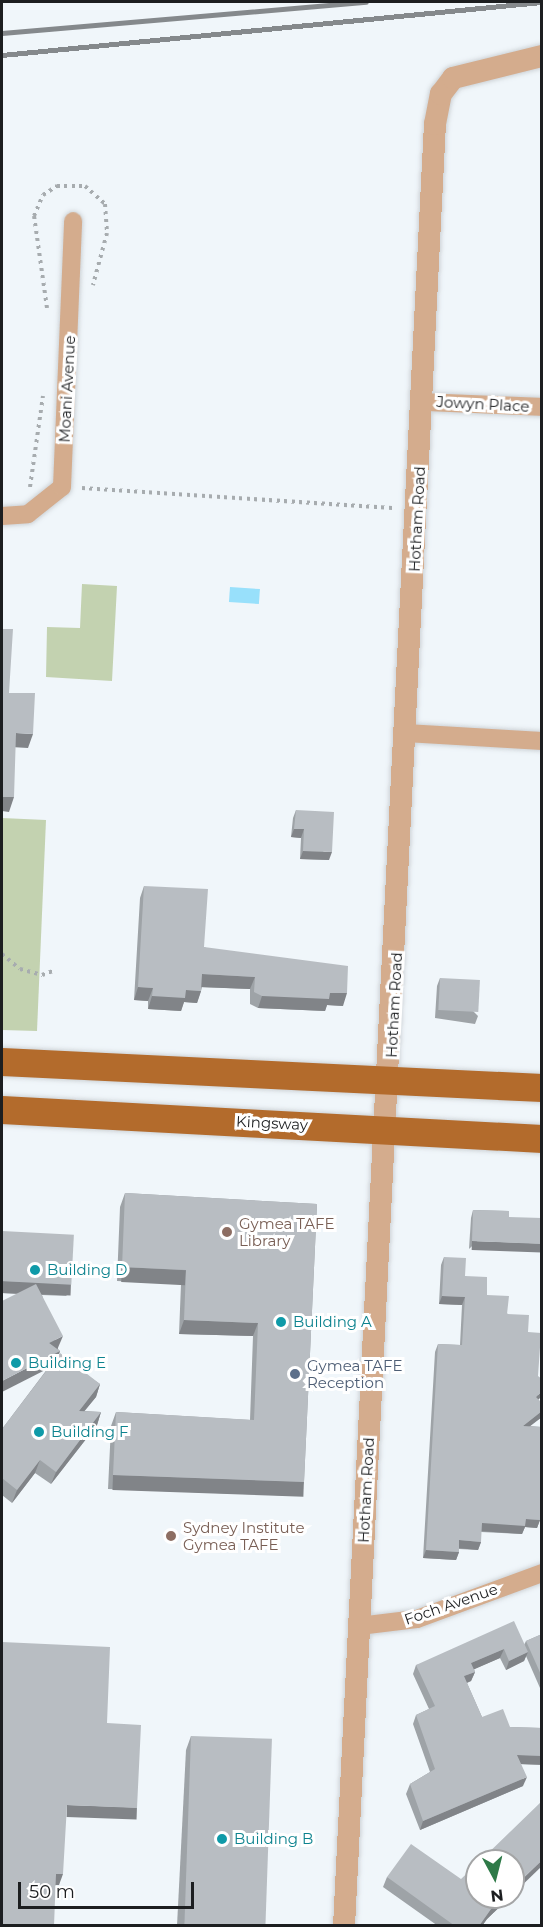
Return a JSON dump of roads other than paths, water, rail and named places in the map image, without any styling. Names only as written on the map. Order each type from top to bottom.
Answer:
[{"type":"main road","points":[[2,1062],[542,1088]]},
{"type":"main road","name":"Kingsway","points":[[2,1110],[542,1139]]},
{"type":"street","name":"Hotham Road","points":[[344,1926],[424,402],[435,124],[446,86],[464,71],[542,56]]},
{"type":"street","name":"Moani Avenue","points":[[2,516],[28,514],[62,487],[73,220]]},
{"type":"street","name":"Jowyn Place","points":[[424,402],[542,407]]},
{"type":"street","points":[[406,733],[542,741]]},
{"type":"street","name":"Foch Avenue","points":[[359,1626],[417,1619],[542,1572]]},
{"type":"water","points":[[230,587],[260,589],[259,604],[229,602]]},
{"type":"railway","points":[[2,33],[366,2]]},
{"type":"railway","points":[[2,55],[542,2]]},
{"type":"place","name":"Gymea TAFE Library","points":[[227,1232]]},
{"type":"place","name":"Building D","points":[[35,1270]]},
{"type":"place","name":"Building A","points":[[281,1322]]},
{"type":"place","name":"Building E","points":[[16,1363]]},
{"type":"place","name":"Gymea TAFE Reception","points":[[295,1374]]},
{"type":"place","name":"Building F","points":[[39,1432]]},
{"type":"place","name":"Sydney Institute Gymea TAFE","points":[[171,1536]]},
{"type":"place","name":"Building B","points":[[222,1839]]}]
